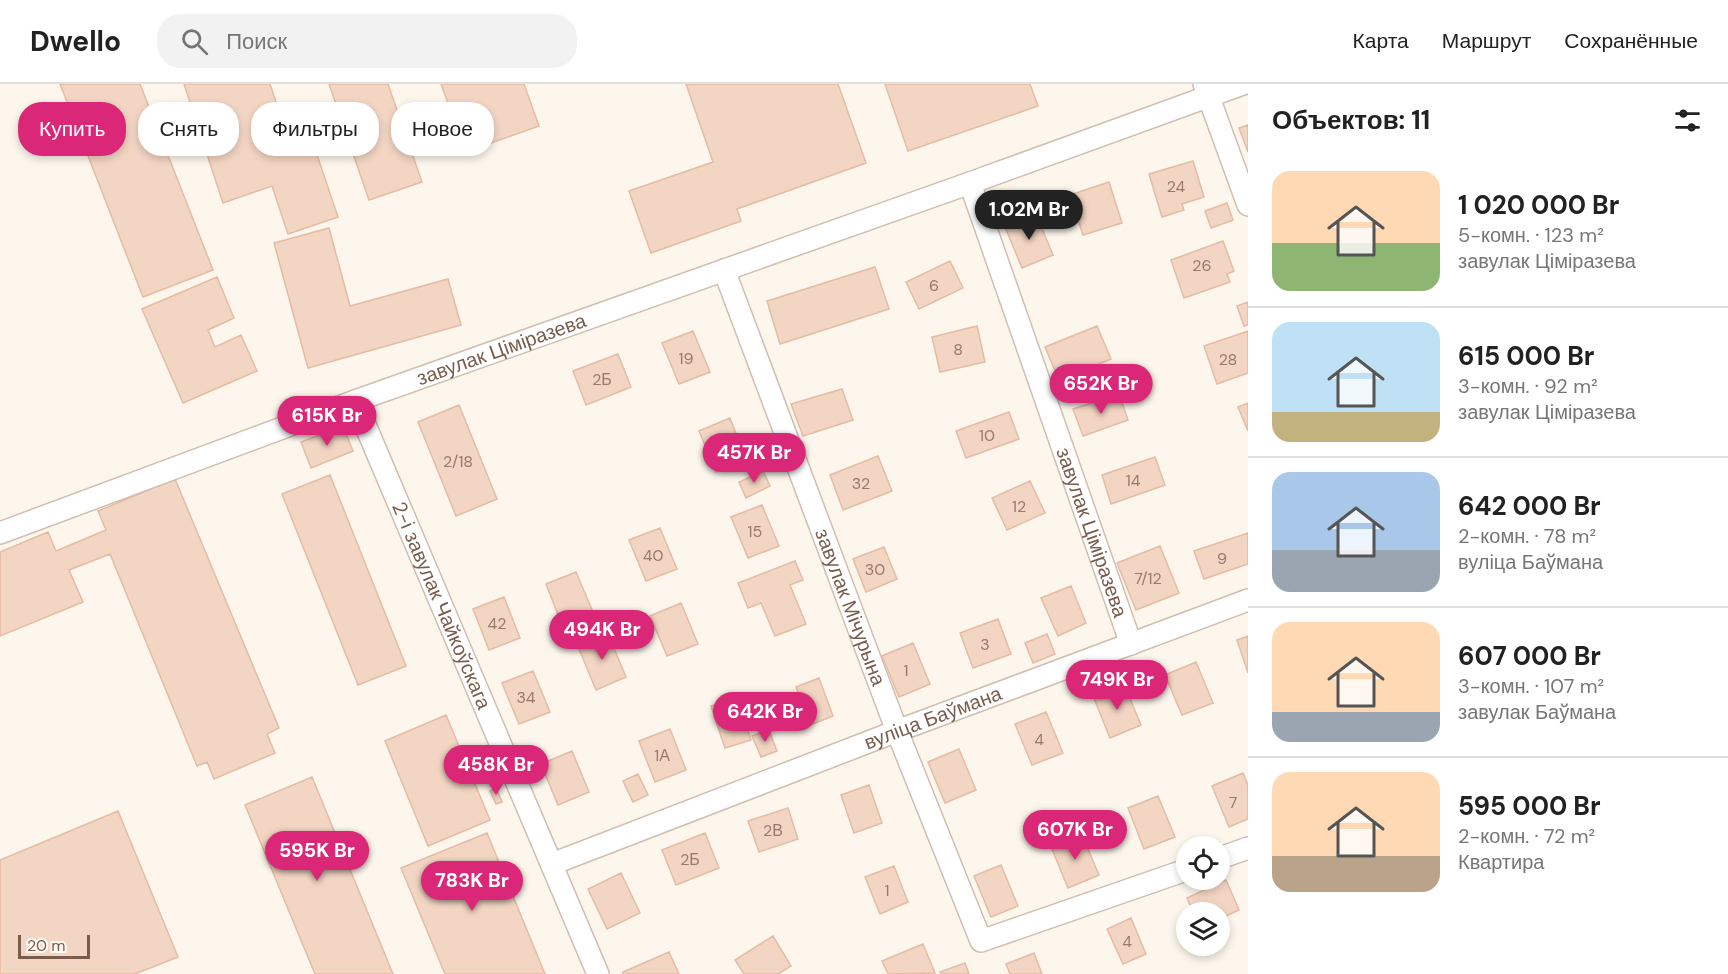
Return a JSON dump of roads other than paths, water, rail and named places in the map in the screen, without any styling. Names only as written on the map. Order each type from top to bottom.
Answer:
[{"type":"street","name":"завулак Ціміразева","points":[[0,533],[355,401],[970,183],[1207,90],[1243,84]]},
{"type":"street","points":[[1207,90],[1248,205]]},
{"type":"street","name":"завулак Ціміразева","points":[[970,183],[1131,644]]},
{"type":"street","name":"завулак Мічурына","points":[[724,270],[897,731],[981,941],[1176,873]]},
{"type":"street","name":"2-і завулак Чайкоўскага","points":[[355,401],[598,974]]},
{"type":"street","name":"вуліца Баўмана","points":[[552,864],[897,731],[1248,600]]},
{"type":"street","points":[[1230,854],[1248,848]]}]
